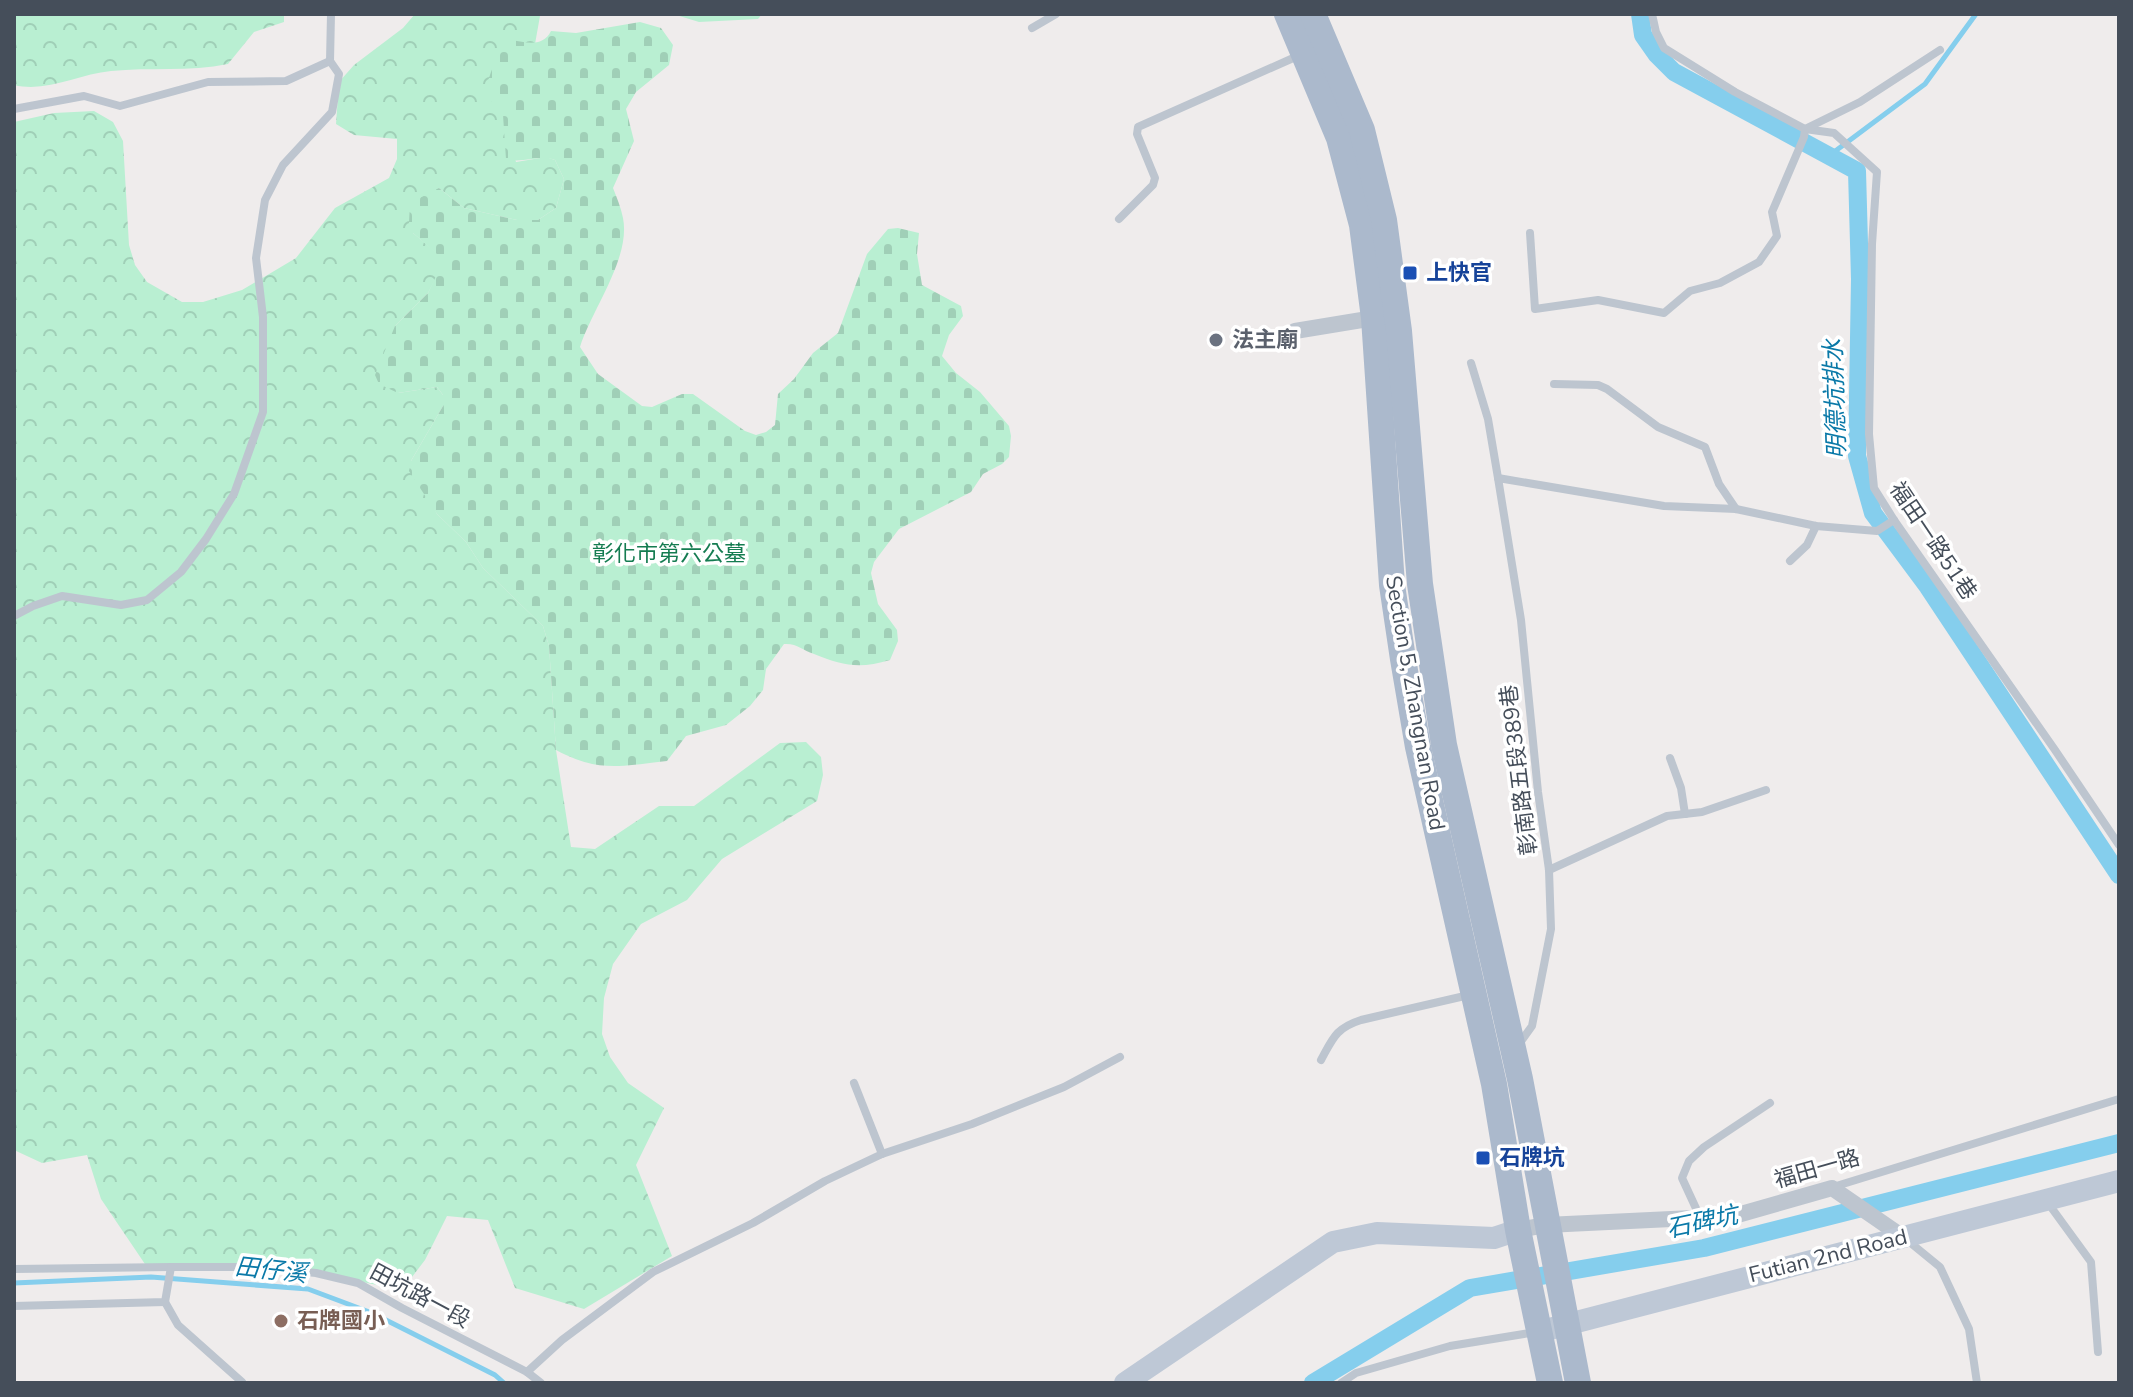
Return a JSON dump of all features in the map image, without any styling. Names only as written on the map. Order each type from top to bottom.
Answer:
[{"type":"main road","name":"Section 5, Zhangnan Road","points":[[1287,14],[1339,138],[1362,225],[1374,318],[1392,585],[1418,747],[1494,1084],[1520,1242],[1550,1383]]},
{"type":"main road","name":"Section 5, Zhangnan Road","points":[[1313,14],[1362,130],[1384,220],[1399,331],[1420,584],[1444,745],[1514,1051],[1578,1383]]},
{"type":"street","points":[[1295,331],[1374,318],[1399,331]]},
{"type":"street","name":"Futian 2nd Road","points":[[1538,1332],[2119,1181]]},
{"type":"street","points":[[1832,1188],[1903,1237]]},
{"type":"street","name":"福田一路","points":[[1520,1242],[1549,1236],[1734,1216],[1832,1188]]},
{"type":"street","points":[[1125,1383],[1333,1242],[1377,1233],[1520,1242]]},
{"type":"lane","points":[[1032,28],[1056,14]]},
{"type":"lane","name":"福田一路51巷","points":[[1652,14],[1664,48],[1804,133],[1834,133],[1877,172],[1872,244],[1869,434],[1874,488],[1891,521],[2119,845]]},
{"type":"lane","points":[[14,616],[62,596],[121,605],[147,600],[181,572],[234,494],[263,412],[263,317],[256,258],[265,200],[283,165],[332,112],[339,74],[330,61],[328,15]]},
{"type":"lane","points":[[1530,233],[1535,309],[1598,300],[1664,313],[1690,291],[1720,283],[1759,262],[1777,236],[1772,212],[1804,133],[1860,102],[1940,50]]},
{"type":"lane","points":[[1119,219],[1153,185],[1155,178],[1137,134],[1138,127],[1304,53]]},
{"type":"lane","points":[[14,109],[84,96],[120,106],[208,82],[286,81],[330,61]]},
{"type":"lane","name":"彰南路五段389巷","points":[[1471,363],[1488,419],[1521,620],[1549,870],[1551,929],[1532,1026],[1514,1051]]},
{"type":"lane","points":[[1554,384],[1598,385],[1658,427],[1705,447],[1719,484],[1736,509]]},
{"type":"lane","points":[[1498,478],[1664,506],[1736,509],[1816,526],[1877,531],[1891,521]]},
{"type":"lane","points":[[1790,561],[1807,545],[1816,526]]},
{"type":"lane","points":[[1670,758],[1681,788],[1685,814]]},
{"type":"lane","points":[[1549,870],[1667,816],[1702,812],[1766,790]]},
{"type":"lane","points":[[1321,1060],[1336,1032],[1345,1025],[1473,994]]},
{"type":"lane","points":[[527,1372],[562,1340],[653,1272],[882,1154],[972,1124],[1064,1087],[1120,1057]]},
{"type":"lane","points":[[854,1083],[882,1154]]},
{"type":"lane","name":"福田一路","points":[[1832,1188],[2119,1099]]},
{"type":"lane","points":[[1700,1218],[1682,1178],[1689,1161],[1704,1147],[1770,1103]]},
{"type":"lane","points":[[2046,1200],[2091,1262],[2098,1352]]},
{"type":"lane","points":[[1903,1237],[1940,1267],[1969,1329],[1977,1383]]},
{"type":"lane","points":[[171,1267],[165,1302],[178,1325],[242,1382]]},
{"type":"lane","name":"田坑路一段","points":[[14,1269],[257,1267],[316,1273],[358,1283],[527,1372],[541,1383]]},
{"type":"lane","points":[[14,1306],[165,1302]]},
{"type":"lane","points":[[1341,1383],[1356,1373],[1450,1346],[1538,1332]]},
{"type":"green space","points":[[14,14],[284,14],[284,22],[254,32],[228,64],[111,71],[50,85],[26,87],[14,85]]},
{"type":"green space","points":[[415,14],[540,16],[535,44],[503,115],[516,162],[546,157],[555,160],[564,179],[556,208],[538,220],[517,220],[464,208],[439,188],[413,233],[438,254],[438,274],[428,293],[395,326],[398,393],[437,387],[443,395],[443,406],[411,461],[437,514],[466,542],[483,568],[543,626],[549,646],[556,750],[571,847],[595,849],[659,806],[694,806],[780,743],[806,742],[821,757],[823,775],[817,801],[722,859],[687,900],[641,924],[613,964],[604,998],[602,1034],[610,1057],[628,1083],[664,1108],[636,1165],[672,1256],[584,1309],[515,1288],[488,1220],[447,1216],[425,1260],[402,1290],[288,1267],[149,1270],[101,1199],[87,1155],[42,1163],[14,1150],[14,122],[54,113],[94,111],[113,122],[123,141],[129,245],[135,265],[147,282],[182,302],[203,302],[242,290],[296,258],[335,208],[389,178],[397,159],[397,139],[354,135],[336,124],[339,82],[354,65],[403,28]]},
{"type":"green space","points":[[673,14],[762,14],[758,19],[699,22]]},
{"type":"green space","name":"彰化市第六公墓","points":[[640,22],[661,28],[673,45],[669,65],[636,92],[626,109],[634,141],[613,188],[623,218],[621,250],[580,347],[598,374],[642,406],[652,407],[682,394],[693,394],[745,431],[756,435],[766,432],[775,425],[778,394],[794,379],[813,353],[838,333],[867,254],[888,229],[898,228],[919,233],[917,254],[922,285],[961,306],[963,316],[949,335],[942,356],[956,373],[980,392],[1009,426],[1011,436],[1009,457],[1002,464],[983,474],[971,492],[899,529],[874,562],[871,573],[878,604],[897,630],[898,641],[890,660],[870,665],[843,664],[784,644],[766,669],[763,690],[750,706],[726,725],[686,736],[667,761],[610,766],[585,762],[556,750],[549,646],[543,626],[483,568],[466,542],[437,514],[409,471],[411,461],[443,406],[443,395],[437,387],[398,393],[379,384],[375,375],[395,326],[428,293],[437,274],[437,254],[413,233],[409,223],[410,203],[439,188],[464,208],[517,220],[538,220],[556,208],[564,179],[555,160],[506,159],[503,115],[493,106],[487,84],[496,57],[512,40],[534,43],[544,40],[551,31],[576,33]]},
{"type":"waterway","name":"明德坑排水","points":[[1640,14],[1643,35],[1674,72],[1857,171],[1860,279],[1857,456],[1873,513],[1928,587],[2119,875]]},
{"type":"waterway","points":[[1830,155],[1925,84],[1976,14]]},
{"type":"waterway","name":"石碑坑","points":[[1313,1383],[1470,1288],[1704,1248],[2119,1143]]},
{"type":"waterway","name":"田仔溪","points":[[14,1283],[151,1277],[308,1289],[372,1313],[495,1375],[504,1383]]},
{"type":"place","name":"上快官","points":[[1410,273]]},
{"type":"place","name":"法主廟","points":[[1216,340]]},
{"type":"place","name":"石牌坑","points":[[1483,1158]]},
{"type":"place","name":"石牌國小","points":[[281,1321]]}]
